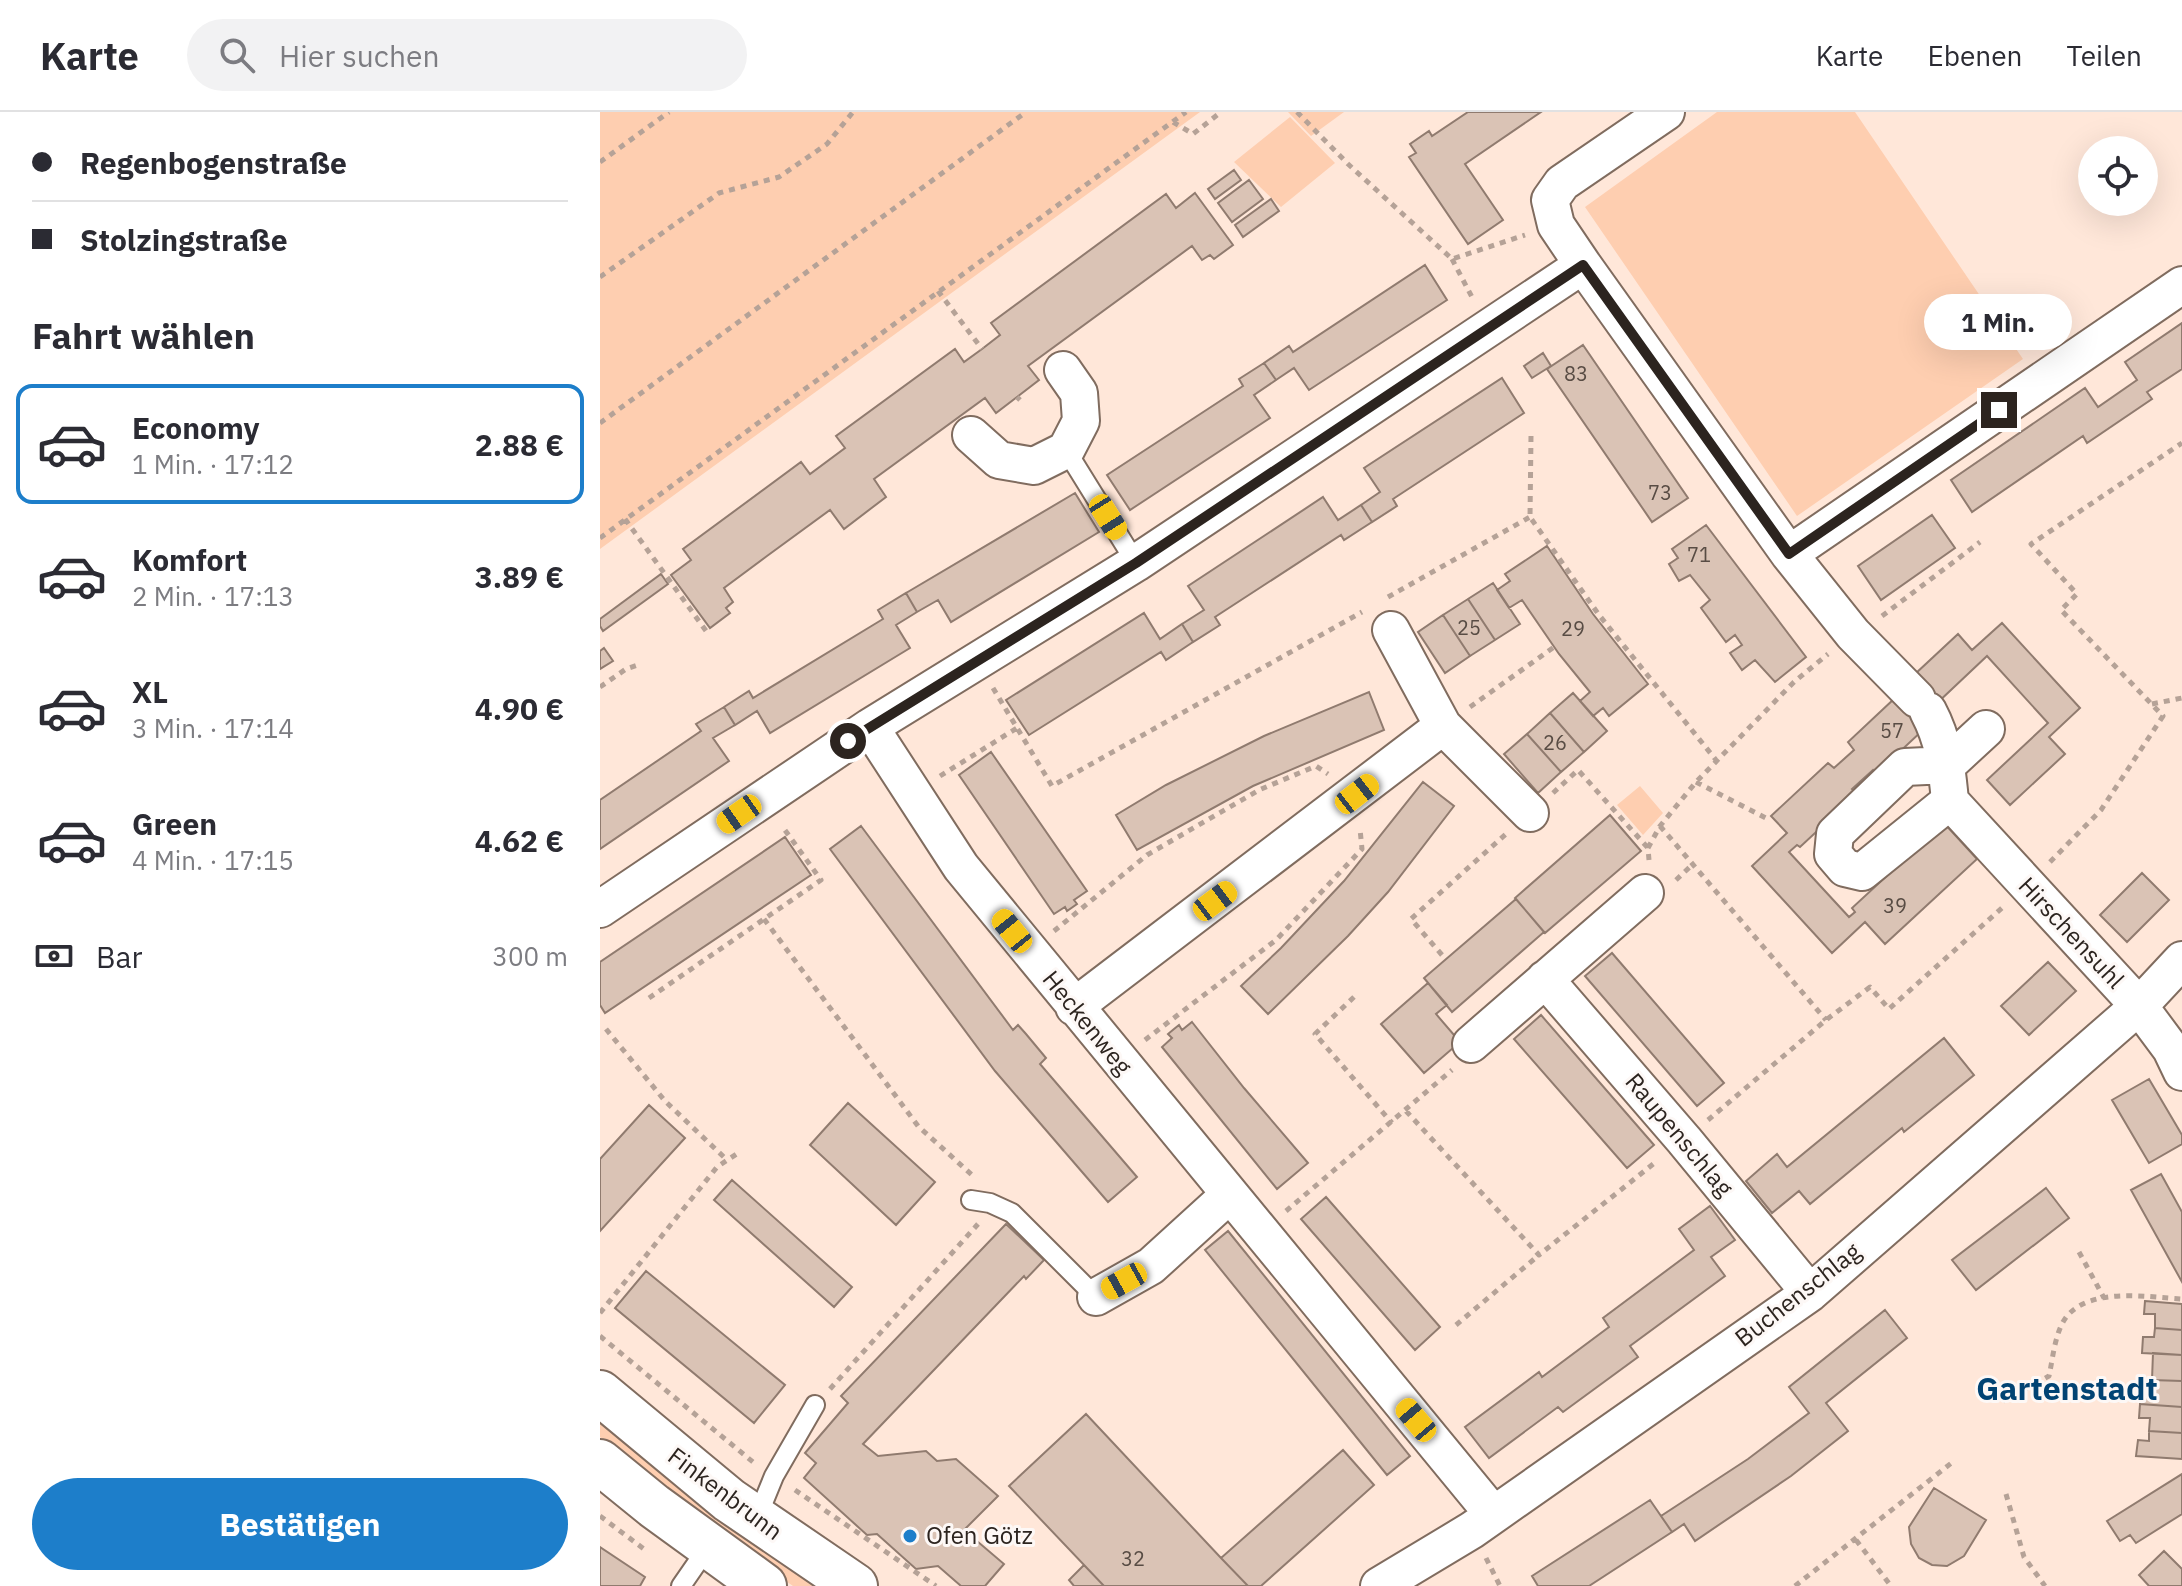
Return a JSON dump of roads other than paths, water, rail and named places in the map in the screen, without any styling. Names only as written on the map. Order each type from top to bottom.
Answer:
[{"type":"main road","name":"Finkenbrunn","points":[[600,1393],[695,1474],[756,1520],[855,1586]]},
{"type":"main road","points":[[600,1462],[708,1547],[764,1586]]},
{"type":"street","points":[[1666,112],[1562,183],[1550,200],[1556,225],[1583,265],[1789,554],[1853,634],[1923,705],[1940,733],[1947,765],[1950,801],[1862,872],[1845,868],[1833,854],[1835,834],[1905,767],[1947,765],[1986,729]]},
{"type":"street","points":[[600,909],[870,727],[1136,563],[1583,265]]},
{"type":"street","points":[[1789,554],[2182,285]]},
{"type":"street","points":[[971,435],[999,460],[1034,466],[1066,450],[1081,421],[1079,393],[1063,370]]},
{"type":"street","points":[[1378,614],[1443,726],[1530,813]]},
{"type":"street","points":[[1074,1007],[1443,726]]},
{"type":"street","name":"Heckenweg","points":[[870,727],[961,867],[1493,1514]]},
{"type":"street","name":"Hirschensuhl","points":[[1950,801],[2139,1006],[2171,1049],[2182,1072]]},
{"type":"street","points":[[1471,1044],[1645,893]]},
{"type":"street","name":"Buchenschlag","points":[[1379,1586],[1472,1530],[1810,1293],[2139,1006],[2182,960]]},
{"type":"street","name":"Raupenschlag","points":[[1545,979],[1810,1293]]},
{"type":"street","points":[[1096,1297],[1151,1266],[1229,1195]]},
{"type":"lane","points":[[1066,450],[1136,563]]},
{"type":"lane","points":[[971,1200],[990,1203],[1012,1213],[1096,1297]]},
{"type":"lane","points":[[756,1520],[774,1476],[815,1405]]},
{"type":"lane","points":[[681,1586],[708,1547]]},
{"type":"place","name":"Ofen Götz","points":[[910,1536]]},
{"type":"district","name":"Gartenstadt","points":[[2067,1389]]}]
